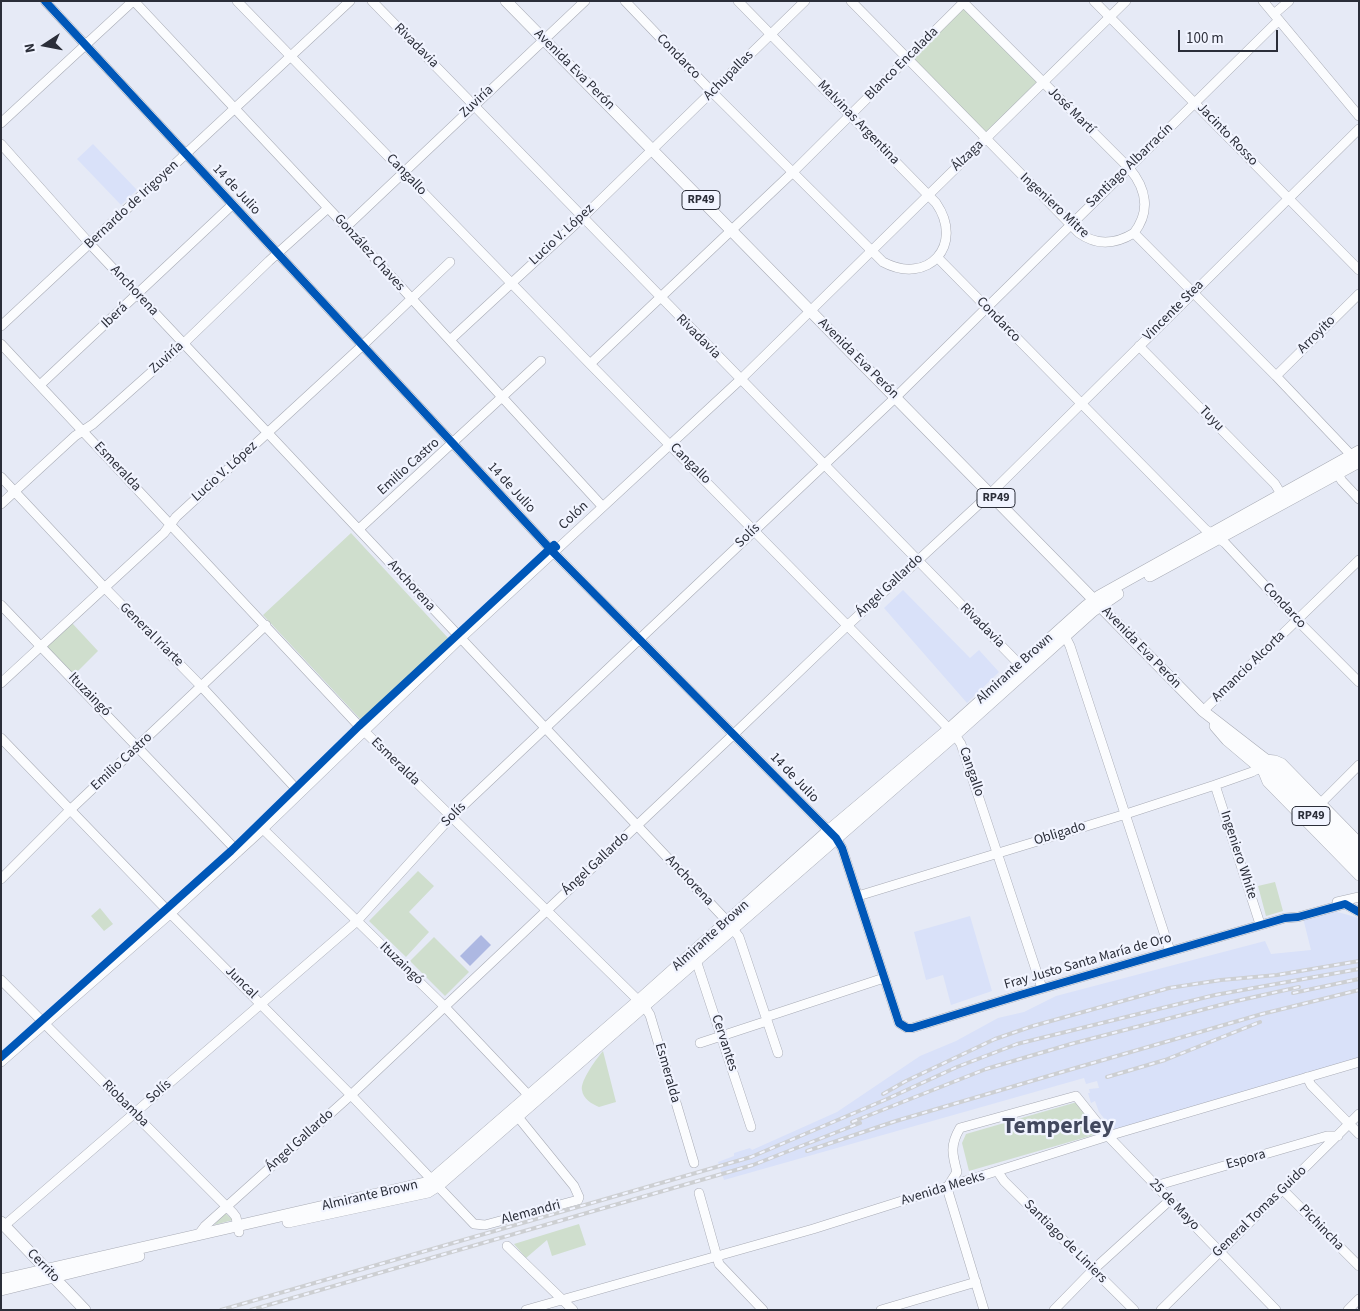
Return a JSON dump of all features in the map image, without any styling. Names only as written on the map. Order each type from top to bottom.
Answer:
[{"type":"main road","name":"Avenida Eva Perón","points":[[506,1],[1206,714]]},
{"type":"main road","name":"Almirante Brown","points":[[1214,536],[1281,494],[1356,456]]},
{"type":"main road","name":"Almirante Brown","points":[[436,1182],[641,1004],[832,834],[952,732],[1097,602],[1214,536],[1337,473],[1356,456]]},
{"type":"main road","name":"Almirante Brown","points":[[1023,668],[1065,636],[1097,602]]},
{"type":"main road","name":"RP49","points":[[1206,714],[1226,740],[1263,763],[1359,853]]},
{"type":"main road","name":"RP49","points":[[1263,763],[1285,789],[1359,866]]},
{"type":"main road","name":"Almirante Brown","points":[[641,1004],[696,960],[730,925]]},
{"type":"main road","name":"Almirante Brown","points":[[1,1280],[51,1273],[421,1184],[436,1182],[518,1117],[532,1098]]},
{"type":"main road","name":"Cerrito","points":[[3,1224],[85,1310]]},
{"type":"main road","name":"Almirante Brown","points":[[1,1290],[51,1273],[199,1234],[239,1228]]},
{"type":"street","name":"14 de Julio","points":[[44,1],[553,552],[832,834],[842,848],[899,1024]]},
{"type":"street","points":[[1,122],[133,1]]},
{"type":"street","name":"González Chaves","points":[[133,1],[346,227],[602,506]]},
{"type":"street","name":"Cangallo","points":[[237,1],[590,364],[755,529],[962,744],[1042,988]]},
{"type":"street","name":"Bernardo de Irigoyen","points":[[1,326],[350,1]]},
{"type":"street","name":"Rivadavia","points":[[372,1],[1023,668]]},
{"type":"street","name":"Zuviría","points":[[346,227],[585,1]]},
{"type":"street","name":"Condarco","points":[[625,1],[712,92],[883,262],[904,270],[921,267],[938,258],[1359,682]]},
{"type":"street","name":"Malvinas Argentina","points":[[738,1],[928,194],[942,211],[946,229],[944,245],[938,258]]},
{"type":"street","name":"Achupallas","points":[[652,150],[805,1]]},
{"type":"street","name":"Ingeniero Mitre","points":[[851,1],[985,139],[1086,238],[1099,242],[1114,242],[1134,233]]},
{"type":"street","name":"Jacinto Rosso","points":[[1094,1],[1359,270]]},
{"type":"street","name":"Álzaga","points":[[811,311],[1126,1]]},
{"type":"street","points":[[1263,1],[1359,116]]},
{"type":"street","name":"Santiago Albarracín","points":[[896,397],[1129,168],[1276,17],[1289,1]]},
{"type":"street","name":"Blanco Encalada","points":[[731,230],[850,116],[963,2]]},
{"type":"street","name":"José Martí","points":[[963,2],[1138,179],[1144,194],[1144,204],[1141,223],[1134,233]]},
{"type":"street","name":"Vincente Stea","points":[[991,493],[1192,292],[1359,129]]},
{"type":"street","name":"Anchorena","points":[[2,146],[183,344],[268,432],[730,925],[739,937],[778,1053]]},
{"type":"street","name":"Lucio V. López","points":[[450,340],[582,218],[652,150]]},
{"type":"street","name":"Iberá","points":[[40,385],[232,205]]},
{"type":"street","name":"Zuviría","points":[[1,504],[75,436],[183,344],[328,208]]},
{"type":"street","points":[[590,364],[661,299],[731,230]]},
{"type":"street","points":[[1134,233],[1356,456]]},
{"type":"street","name":"Lucio V. López","points":[[1,683],[164,533],[176,517],[450,262]]},
{"type":"street","name":"Arroyito","points":[[1276,376],[1359,294]]},
{"type":"street","name":"Colón","points":[[1,1062],[171,913],[263,829],[460,639],[741,379],[811,311]]},
{"type":"street","name":"Esmeralda","points":[[1,344],[364,731],[641,1004],[650,1015],[694,1163]]},
{"type":"street","name":"Tuyu","points":[[1139,346],[1275,484],[1281,494]]},
{"type":"street","name":"Emilio Castro","points":[[359,529],[541,361]]},
{"type":"street","name":"Solís","points":[[3,1224],[135,1113],[357,921],[452,817],[896,397]]},
{"type":"street","points":[[1337,473],[1342,481],[1359,498]]},
{"type":"street","name":"General Iriarte","points":[[1,477],[105,588],[201,686],[300,793]]},
{"type":"street","name":"Ángel Gallardo","points":[[199,1234],[205,1226],[351,1094],[848,625],[991,493]]},
{"type":"street","name":"Amancio Alcorta","points":[[1206,714],[1297,620],[1359,560]]},
{"type":"street","name":"Ituzaingó","points":[[1,604],[238,852]]},
{"type":"street","name":"Emilio Castro","points":[[1,879],[70,810],[266,625]]},
{"type":"street","points":[[1065,636],[1070,646],[1170,951]]},
{"type":"street","name":"Juncal","points":[[1,738],[351,1094],[474,1224],[481,1226]]},
{"type":"street","points":[[1359,842],[1282,763],[1275,760],[1263,763],[1267,782],[1359,876]]},
{"type":"street","name":"Obligado","points":[[858,896],[1215,785],[1252,772],[1263,763]]},
{"type":"street","points":[[1321,802],[1359,765]]},
{"type":"street","name":"Ingeniero White","points":[[1215,785],[1260,924]]},
{"type":"street","name":"Ituzaingó","points":[[263,829],[444,1006],[532,1098]]},
{"type":"street","name":"Fray Justo Santa María de Oro","points":[[899,1024],[912,1028],[1260,924],[1298,917],[1359,897]]},
{"type":"street","points":[[1343,903],[1359,904]]},
{"type":"street","points":[[1343,903],[1359,912]]},
{"type":"street","name":"Cervantes","points":[[696,960],[751,1127]]},
{"type":"street","points":[[700,1043],[884,978]]},
{"type":"street","name":"Riobamba","points":[[1,980],[135,1113],[236,1217],[239,1228]]},
{"type":"street","name":"Avenida Meeks","points":[[526,1310],[716,1257],[947,1188],[1108,1136],[1359,1062]]},
{"type":"street","points":[[1307,1077],[1311,1084],[1359,1134]]},
{"type":"street","name":"25 de Mayo","points":[[947,1188],[957,1172],[952,1156],[953,1140],[960,1128],[1076,1096],[1108,1136],[1276,1310]]},
{"type":"street","name":"General Tomas Guido","points":[[1161,1310],[1359,1114]]},
{"type":"street","name":"Alemandri","points":[[481,1226],[575,1201],[579,1197],[574,1186],[518,1117]]},
{"type":"street","name":"Espora","points":[[1155,1186],[1327,1136],[1338,1136]]},
{"type":"street","name":"Santiago de Liniers","points":[[998,1172],[1004,1181],[1134,1310]]},
{"type":"street","points":[[947,1188],[984,1310]]},
{"type":"street","name":"Pichincha","points":[[1283,1190],[1359,1266]]},
{"type":"street","points":[[699,1193],[716,1257],[722,1269],[763,1310]]},
{"type":"street","points":[[1054,1310],[1093,1270],[1169,1201]]},
{"type":"street","points":[[507,1246],[573,1310]]},
{"type":"street","points":[[881,1310],[976,1282]]},
{"type":"street","points":[[1348,1310],[1359,1299]]},
{"type":"shaded area","points":[[93,144],[137,190],[121,205],[77,159]]},
{"type":"shaded area","points":[[903,590],[970,658],[979,650],[999,672],[967,703],[884,608]]},
{"type":"shaded area","points":[[1334,911],[1359,918],[1359,1058],[1113,1130],[1099,1112],[1095,1101],[1091,1103],[1088,1093],[1090,1093],[1089,1089],[1099,1088],[1097,1081],[1086,1084],[1084,1078],[724,1180],[718,1162],[734,1156],[734,1153],[750,1148],[752,1150],[837,1112],[920,1056],[956,1041],[998,1018],[1024,1012],[1056,996],[1265,941],[1271,954],[1311,950],[1303,918]]},
{"type":"shaded area","points":[[970,916],[992,991],[951,1005],[943,975],[926,980],[914,932]]},
{"type":"green space","points":[[963,2],[1042,82],[985,139],[906,59]]},
{"type":"green space","points":[[351,533],[449,639],[362,721],[263,615]]},
{"type":"green space","points":[[72,623],[98,651],[74,675],[47,647]]},
{"type":"green space","points":[[418,871],[434,886],[409,912],[429,932],[406,957],[369,921]]},
{"type":"green space","points":[[1275,882],[1283,911],[1266,916],[1258,886]]},
{"type":"green space","points":[[100,908],[113,924],[104,931],[91,916]]},
{"type":"green space","points":[[434,937],[469,972],[445,996],[410,961]]},
{"type":"green space","points":[[603,1051],[616,1102],[599,1107],[586,1099],[582,1086]]},
{"type":"green space","points":[[1077,1102],[1097,1134],[969,1171],[962,1143],[966,1134]]},
{"type":"green space","points":[[225,1213],[233,1220],[214,1225]]},
{"type":"green space","points":[[579,1224],[586,1245],[552,1256],[547,1240],[526,1258],[514,1244]]},
{"type":"water","points":[[481,935],[491,945],[470,966],[460,956]]},
{"type":"railway","points":[[883,1094],[906,1081],[995,1039],[1033,1026],[1169,988],[1221,980],[1277,975],[1359,961]]},
{"type":"railway","points":[[221,1310],[751,1157],[957,1067],[1017,1044],[1215,995],[1359,969]]},
{"type":"railway","points":[[1293,993],[1359,979]]},
{"type":"railway","points":[[852,1122],[986,1069],[1071,1044],[1232,1002],[1299,987]]},
{"type":"railway","points":[[807,1151],[896,1121],[1079,1067],[1262,1014],[1359,990]]},
{"type":"railway","points":[[1107,1077],[1165,1060],[1260,1022]]},
{"type":"railway","points":[[251,1310],[753,1165],[860,1123]]},
{"type":"cycle path","points":[[45,1],[553,552],[836,838],[842,848],[899,1023],[907,1028],[912,1028],[1285,918],[1298,917],[1345,904],[1359,912]]},
{"type":"cycle path","points":[[1,1057],[231,851],[359,726],[554,545],[556,547]]},
{"type":"district","name":"Temperley","points":[[1058,1128]]}]
